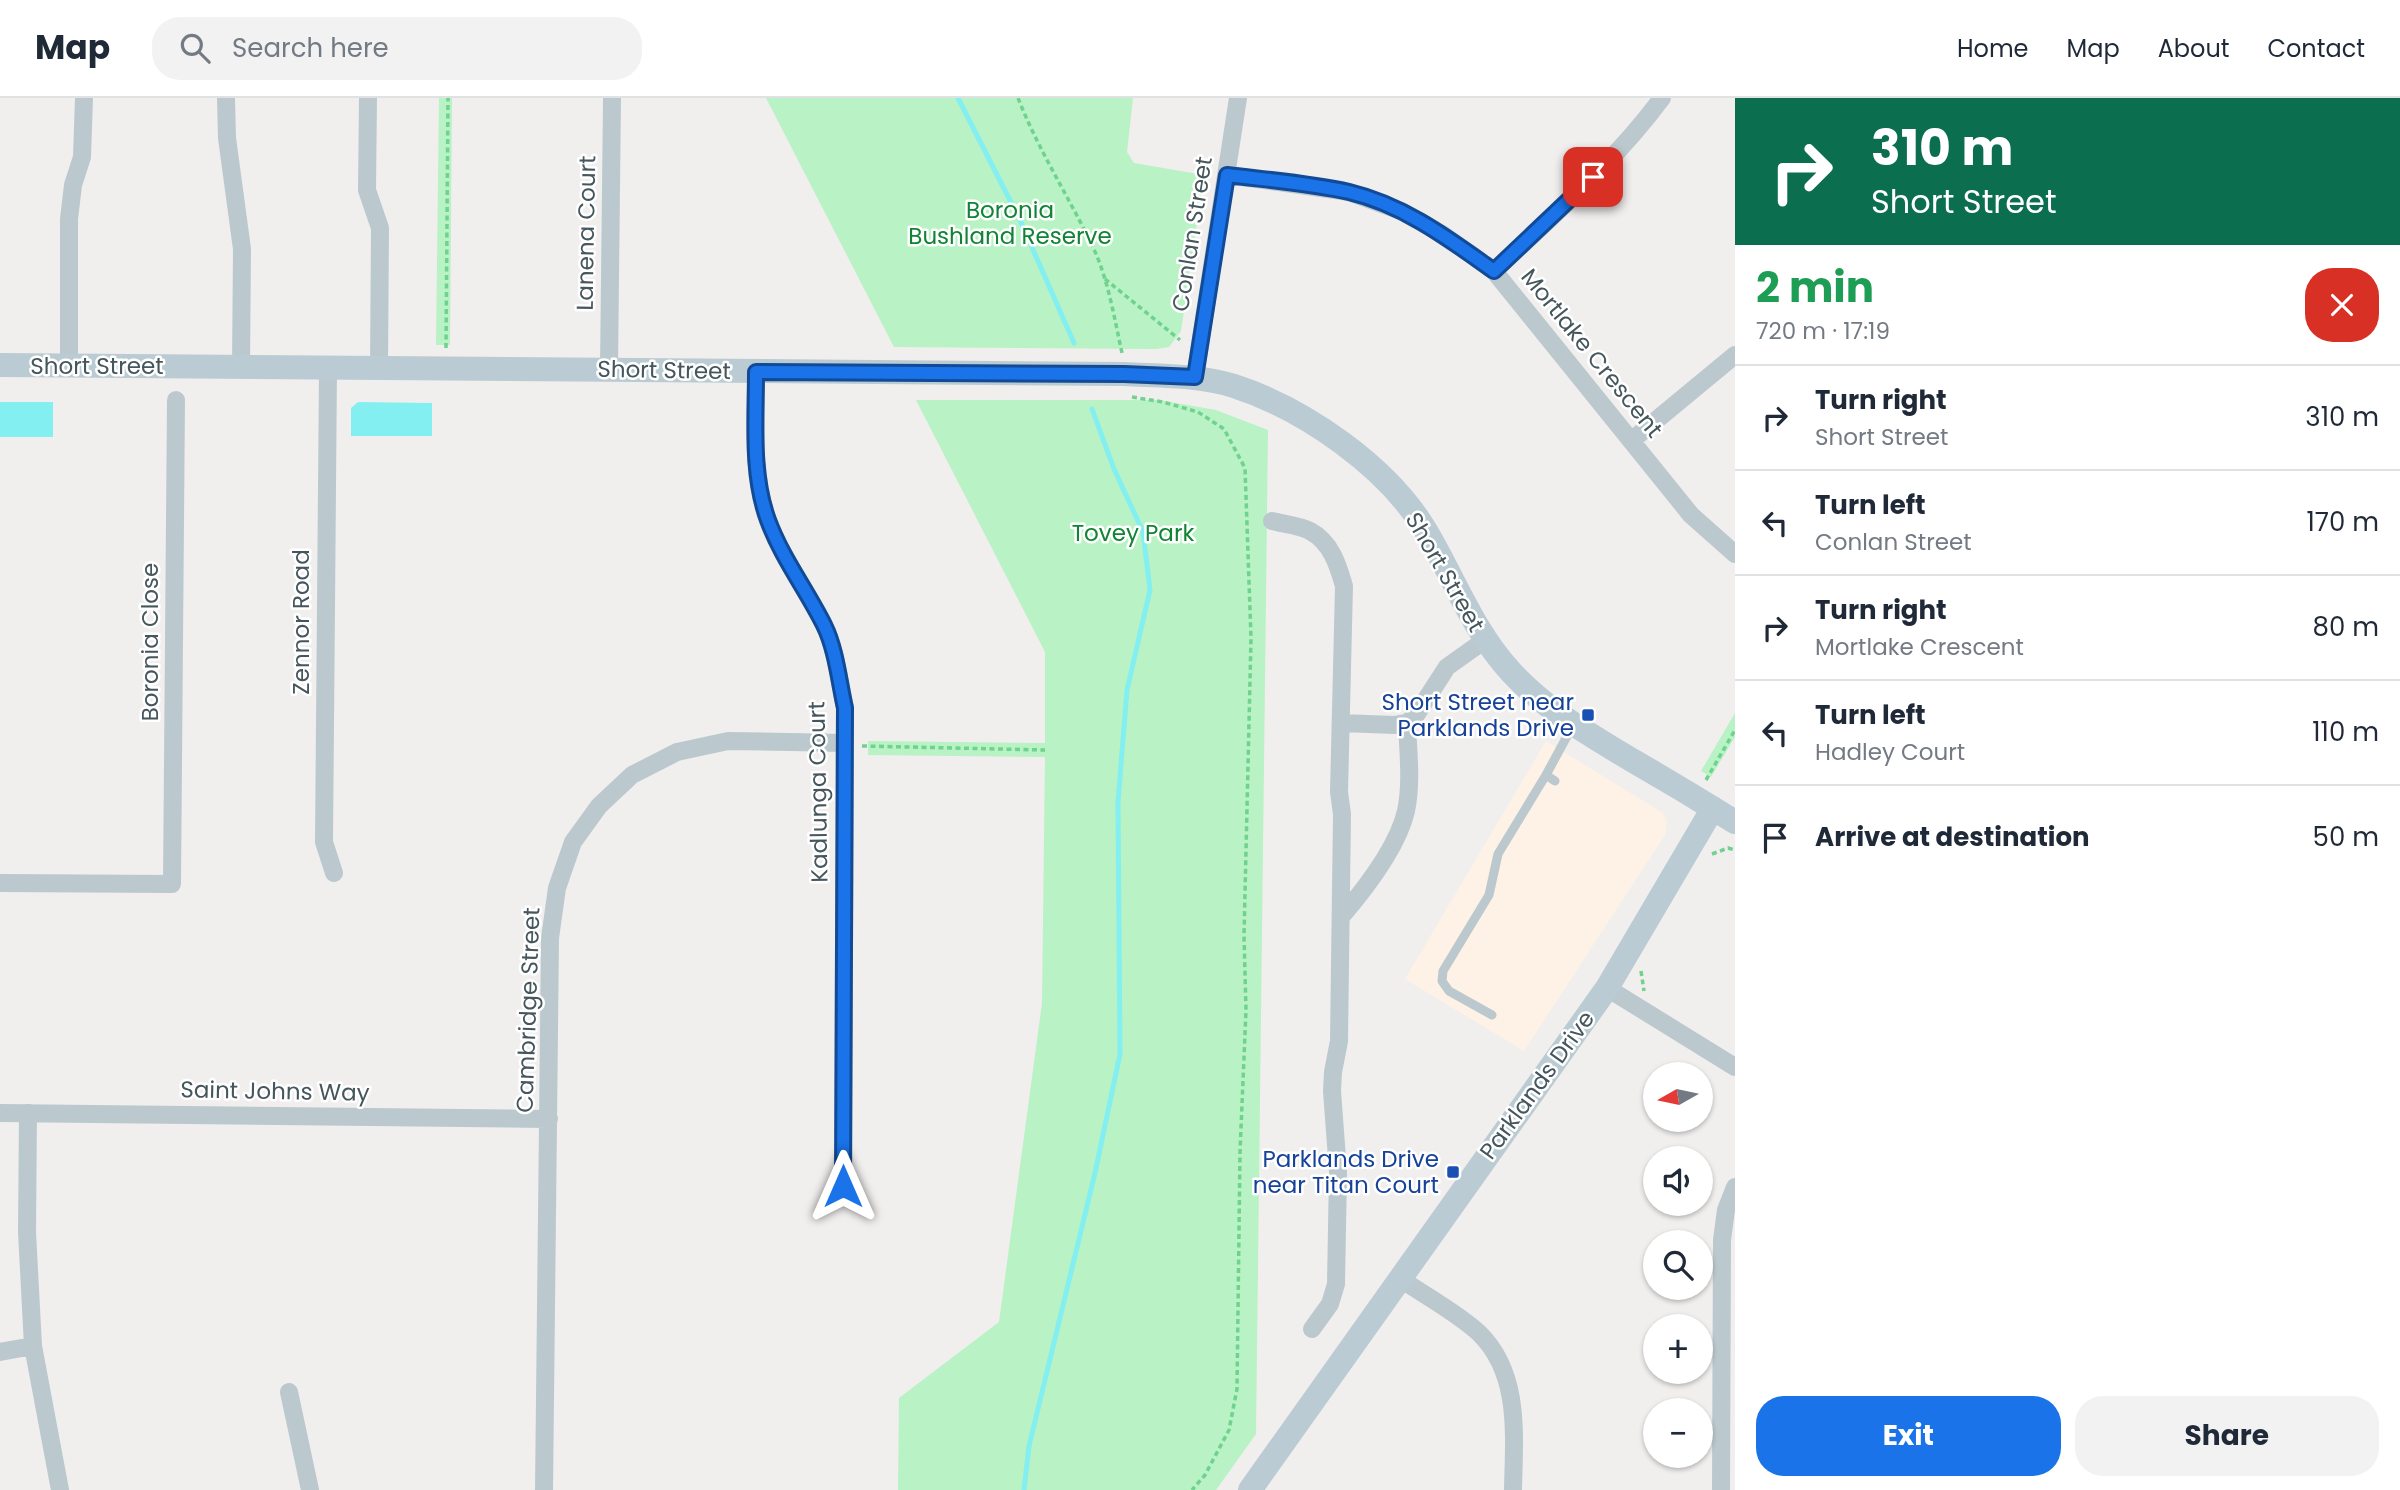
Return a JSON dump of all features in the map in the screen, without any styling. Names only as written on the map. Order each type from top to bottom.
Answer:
[{"type":"street","points":[[69,365],[69,219],[74,185],[82,158],[84,98]]},
{"type":"street","points":[[226,98],[227,138],[242,249],[241,367]]},
{"type":"street","points":[[368,98],[367,190],[380,228],[379,369]]},
{"type":"street","name":"Lanena Court","points":[[609,369],[612,98]]},
{"type":"street","name":"Conlan Street","points":[[1195,377],[1238,98]]},
{"type":"street","points":[[1494,271],[1613,158],[1638,131],[1662,98]]},
{"type":"street","name":"Mortlake Crescent","points":[[1227,175],[1349,192],[1388,206],[1442,234],[1494,271],[1691,515],[1735,554]]},
{"type":"street","points":[[1632,441],[1735,355]]},
{"type":"street","name":"Short Street","points":[[0,365],[1124,374],[1195,377],[1234,386],[1311,422],[1348,448],[1387,482],[1424,529],[1485,640],[1511,672],[1544,704],[1573,725],[1735,822]]},
{"type":"street","name":"Zennor Road","points":[[328,369],[324,842],[334,873]]},
{"type":"street","name":"Kadlunga Court","points":[[756,372],[757,468],[768,518],[785,559],[825,627],[845,708],[843,1186]]},
{"type":"street","name":"Boronia Close","points":[[0,883],[172,884],[176,400]]},
{"type":"street","points":[[1272,521],[1310,531],[1330,549],[1344,586],[1339,1041],[1332,1091],[1338,1172],[1336,1284],[1330,1304],[1312,1329]]},
{"type":"street","points":[[1341,723],[1407,723],[1416,715],[1447,667],[1485,640]]},
{"type":"street","points":[[1340,917],[1355,900],[1395,839],[1406,810],[1407,723]]},
{"type":"street","name":"Cambridge Street","points":[[544,1490],[550,938],[556,888],[573,842],[599,806],[632,775],[677,752],[728,741],[844,743]]},
{"type":"street","name":"Parklands Drive","points":[[1250,1490],[1607,988],[1713,808]]},
{"type":"street","points":[[1607,988],[1735,1067]]},
{"type":"street","name":"Saint Johns Way","points":[[0,1113],[549,1119]]},
{"type":"street","points":[[28,1113],[27,1232],[33,1346],[60,1490]]},
{"type":"street","points":[[1721,1490],[1722,1240],[1726,1210],[1735,1187]]},
{"type":"street","points":[[1399,1278],[1478,1332],[1498,1356],[1508,1382],[1514,1416],[1513,1490]]},
{"type":"street","points":[[0,1352],[33,1346]]},
{"type":"street","points":[[289,1392],[310,1490]]},
{"type":"lane","points":[[1492,1016],[1449,991],[1441,981],[1443,971],[1489,895],[1498,854],[1573,725]]},
{"type":"lane","points":[[1546,775],[1555,780]]},
{"type":"path","points":[[446,369],[448,98]]},
{"type":"path","points":[[1018,98],[1031,130],[1092,245],[1104,278],[1122,353]]},
{"type":"path","points":[[1104,278],[1180,340]]},
{"type":"path","points":[[1124,396],[1198,412],[1224,429],[1245,468],[1251,638],[1237,1389],[1229,1430],[1205,1475],[1192,1490]]},
{"type":"path","points":[[1706,780],[1735,730]]},
{"type":"path","points":[[844,743],[863,746],[1045,750]]},
{"type":"path","points":[[1706,863],[1714,852],[1728,848],[1735,850]]},
{"type":"path","points":[[1645,963],[1641,972],[1644,991],[1652,996]]},
{"type":"shaded area","points":[[1546,741],[1663,813],[1667,822],[1665,835],[1524,1051],[1405,979]]},
{"type":"green space","points":[[439,98],[452,98],[450,345],[436,345]]},
{"type":"green space","name":"Boronia Bushland Reserve","points":[[766,98],[1133,98],[1127,152],[1134,163],[1204,175],[1181,331],[1169,347],[1156,349],[894,347]]},
{"type":"green space","name":"Tovey Park","points":[[916,400],[1159,400],[1216,410],[1268,430],[1256,1434],[1216,1490],[898,1490],[899,1398],[999,1322],[1042,1003],[1045,757],[868,755],[868,741],[1045,743],[1045,652]]},
{"type":"green space","points":[[1735,713],[1735,737],[1711,777],[1701,771]]},
{"type":"water","points":[[0,402],[53,402],[53,437],[0,437]]},
{"type":"water","points":[[358,402],[432,403],[432,436],[351,436],[351,408]]},
{"type":"waterway","points":[[958,98],[1020,220],[1074,343]]},
{"type":"waterway","points":[[1024,1490],[1029,1446],[1095,1173],[1120,1054],[1118,802],[1127,690],[1150,590],[1143,532],[1114,469],[1092,409]]},
{"type":"place","name":"Short Street near Parklands Drive","points":[[1588,715]]},
{"type":"place","name":"Parklands Drive near Titan Court","points":[[1453,1172]]},
{"type":"route","points":[[843,1186],[845,708],[825,627],[785,559],[768,518],[757,468],[756,372],[1124,374],[1195,377],[1227,175],[1349,192],[1401,211],[1442,234],[1494,271],[1593,177]]}]
